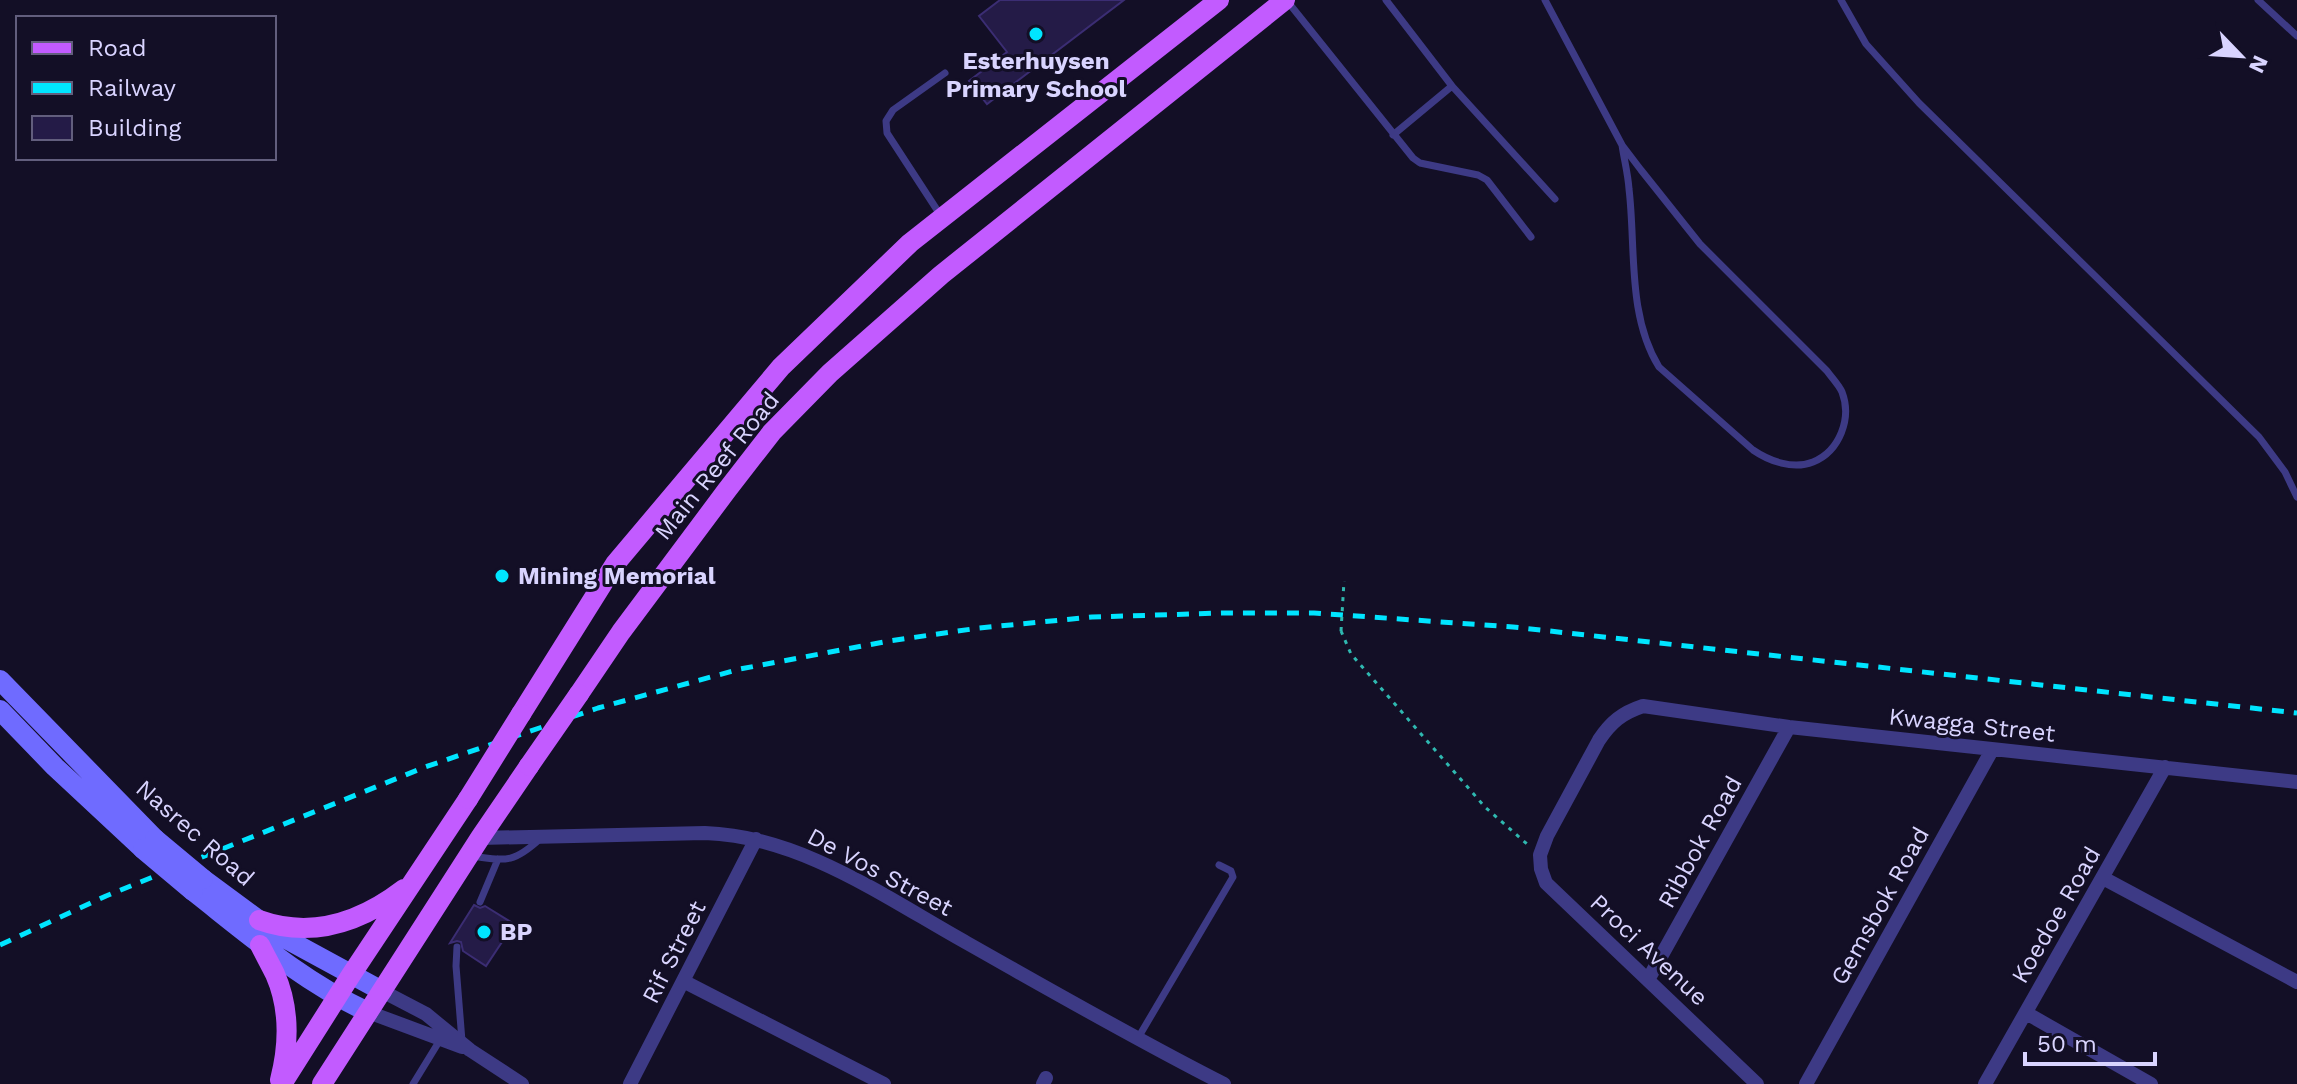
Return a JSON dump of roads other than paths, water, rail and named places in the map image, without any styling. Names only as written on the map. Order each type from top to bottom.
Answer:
[{"type":"main road","name":"Main Reef Road","points":[[280,1084],[468,799],[615,564],[781,367],[910,243],[1219,0]]},
{"type":"main road","name":"Main Reef Road","points":[[322,1084],[468,856],[621,632],[772,432],[830,373],[941,275],[1262,7],[1286,0]]},
{"type":"main road","name":"Nasrec Road","points":[[0,680],[149,844]]},
{"type":"main road","name":"Nasrec Road","points":[[0,710],[55,767],[198,885],[260,945],[338,998],[368,1012]]},
{"type":"main road","points":[[259,920],[299,928],[339,925],[378,907],[415,880]]},
{"type":"main road","name":"Nasrec Road","points":[[198,885],[279,935],[382,991]]},
{"type":"main road","points":[[260,945],[276,975],[285,1012],[286,1046],[280,1084]]},
{"type":"street","name":"Kwagga Street","points":[[1540,855],[1547,836],[1607,728],[1626,711],[1643,706],[1789,727],[2297,782]]},
{"type":"street","name":"Ribbok Road","points":[[1649,978],[1789,727]]},
{"type":"street","name":"Gemsbok Road","points":[[1806,1084],[1992,750]]},
{"type":"street","name":"Koedoe Road","points":[[1985,1084],[2165,767]]},
{"type":"street","name":"De Vos Street","points":[[480,838],[705,833],[756,839],[789,849],[861,883],[1217,1082]]},
{"type":"street","name":"Rif Street","points":[[630,1084],[756,839]]},
{"type":"street","name":"Proci Avenue","points":[[1540,855],[1546,883],[1757,1084]]},
{"type":"street","points":[[2103,878],[2297,982]]},
{"type":"street","points":[[683,981],[884,1084]]},
{"type":"street","points":[[382,991],[426,1014],[465,1047],[522,1084]]},
{"type":"street","points":[[368,1012],[465,1047]]},
{"type":"street","points":[[2026,1013],[2151,1084]]},
{"type":"lane","points":[[1286,0],[1413,158],[1420,163],[1478,175],[1487,180],[1531,237]]},
{"type":"lane","points":[[1386,0],[1452,86],[1555,199]]},
{"type":"lane","points":[[1545,0],[1622,145],[1700,244],[1827,371],[1841,391],[1846,409],[1845,426],[1827,454],[1812,463],[1793,464],[1765,458],[1659,367],[1648,350],[1641,325],[1629,188],[1622,145]]},
{"type":"lane","points":[[1841,0],[1866,44],[1919,103],[2259,437],[2285,472],[2297,497]]},
{"type":"lane","points":[[2258,0],[2297,36]]},
{"type":"lane","points":[[942,218],[887,133],[886,121],[893,110],[945,73]]},
{"type":"lane","points":[[1393,135],[1452,86]]},
{"type":"lane","points":[[468,856],[498,859],[519,856],[542,837]]},
{"type":"lane","points":[[480,902],[498,859]]},
{"type":"lane","points":[[1138,1038],[1233,877],[1231,871],[1219,865]]},
{"type":"lane","points":[[457,947],[456,966],[465,1047]]},
{"type":"lane","points":[[413,1084],[440,1040]]},
{"type":"railway","points":[[0,945],[106,896],[425,767],[598,708],[740,669],[889,641],[979,628],[1092,617],[1314,613],[1513,627],[2297,713]]},
{"type":"place","name":"Esterhuysen Primary School","points":[[1036,34]]},
{"type":"place","name":"Mining Memorial","points":[[502,576]]},
{"type":"place","name":"BP","points":[[484,932]]}]
